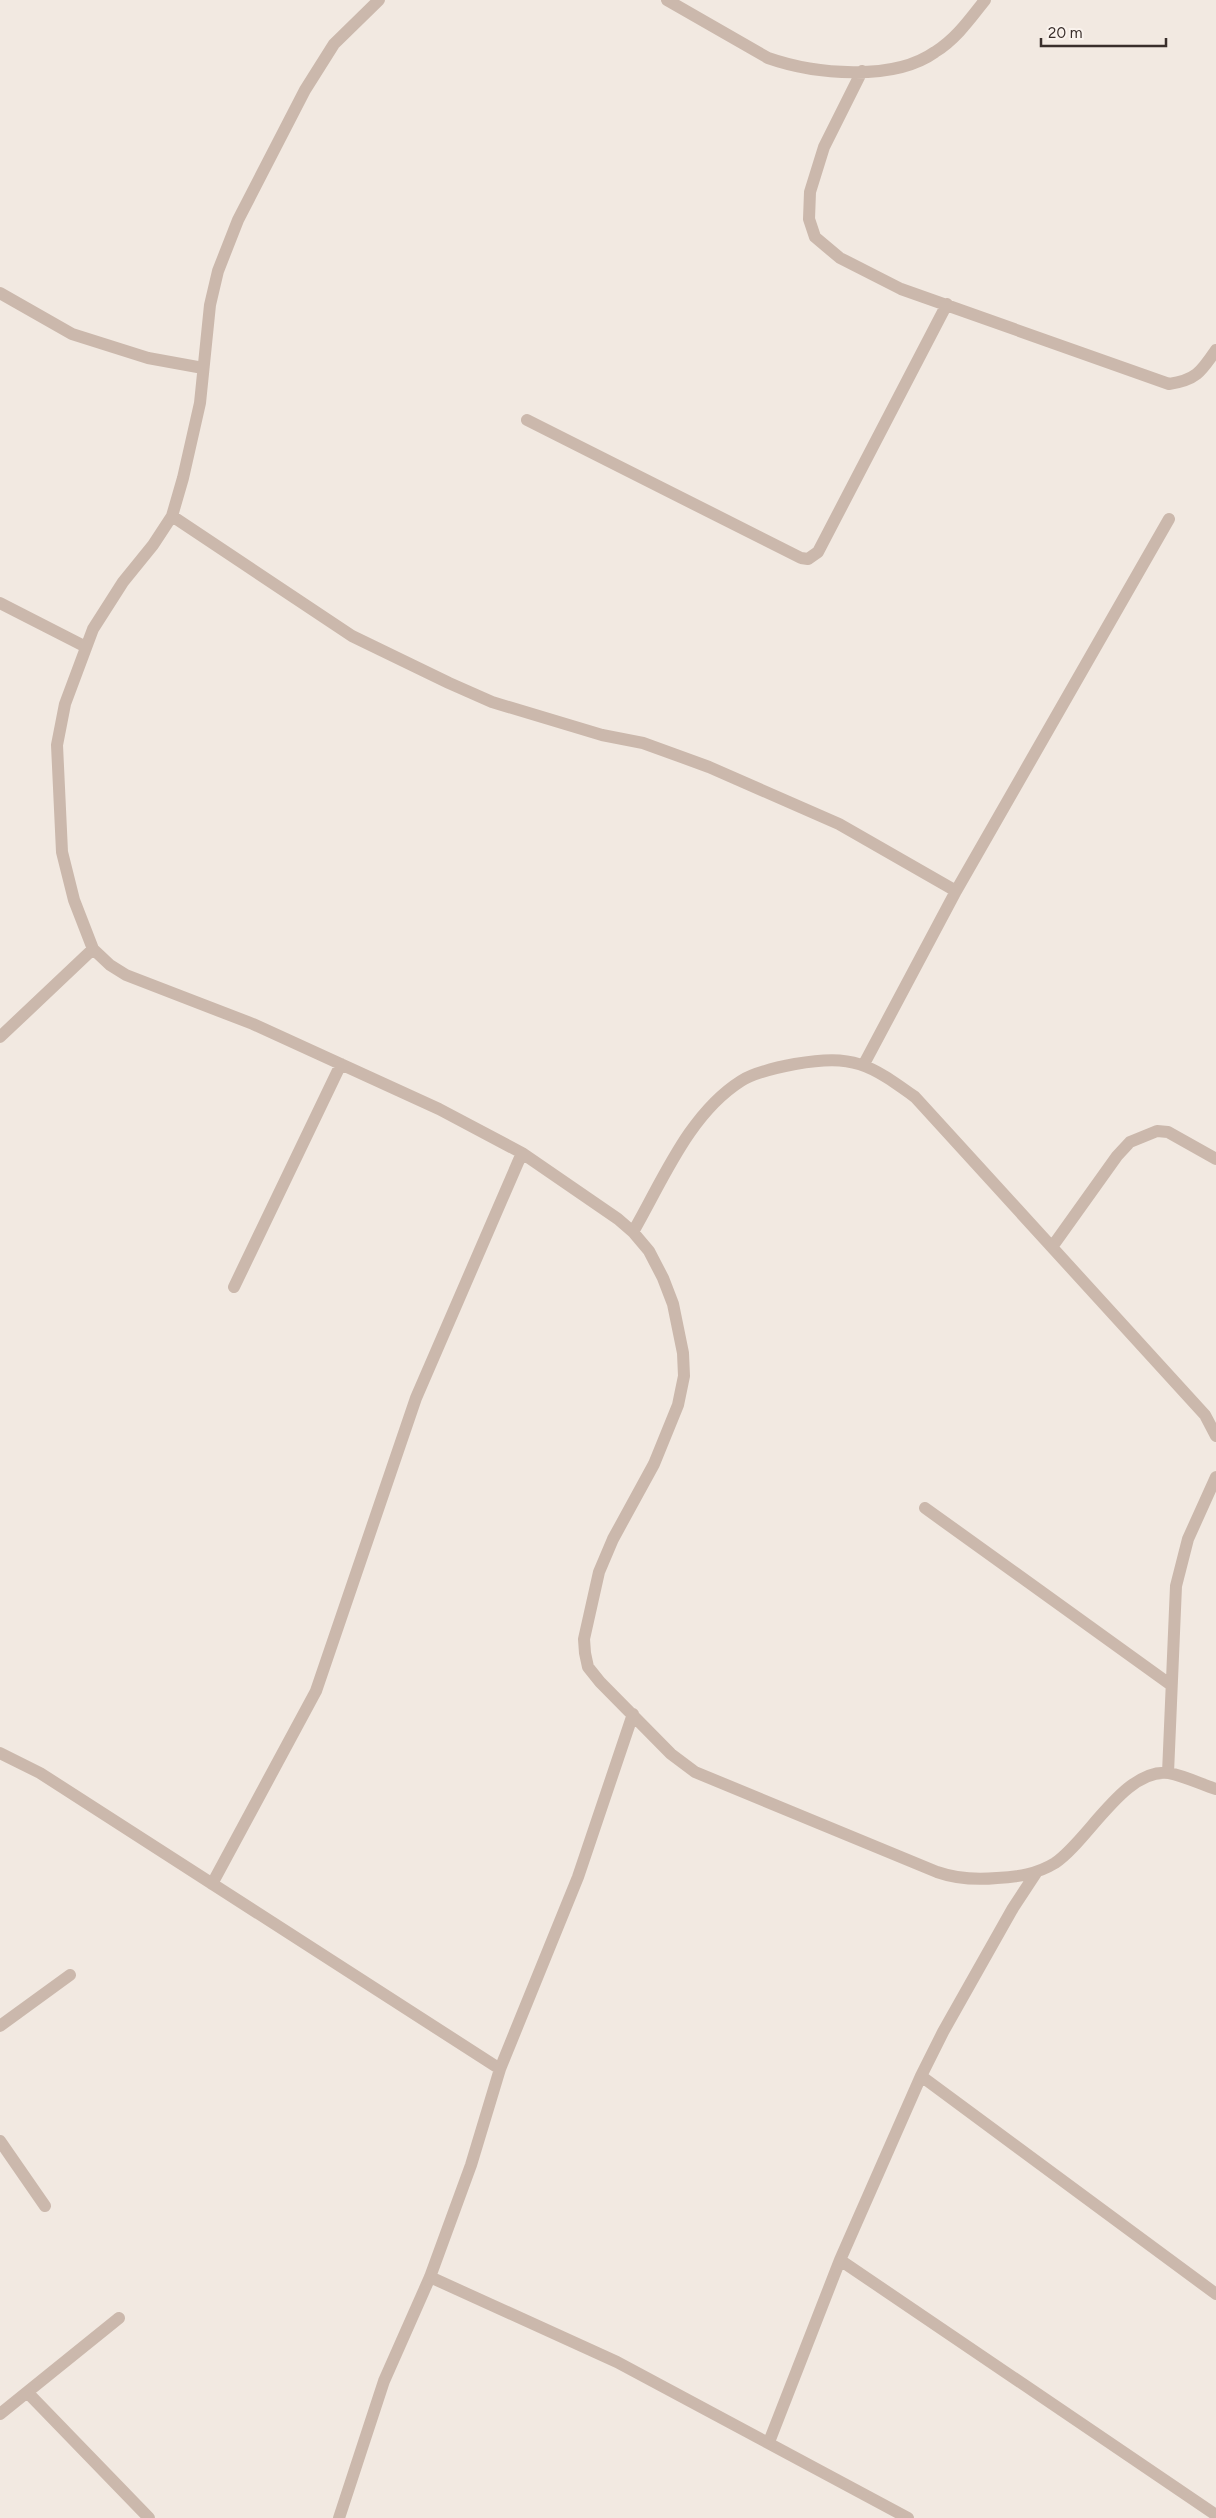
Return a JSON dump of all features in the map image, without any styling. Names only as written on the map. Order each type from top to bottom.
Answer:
[{"type":"street","points":[[379,0],[334,44],[306,90],[238,220],[218,271],[210,305],[198,412],[172,516],[154,545],[123,582],[93,629],[65,704],[57,745],[57,790],[62,852],[74,900],[93,949],[110,965],[126,975],[245,1020],[439,1109],[522,1153],[633,1232],[649,1251],[664,1278],[673,1304],[683,1353],[684,1376],[678,1405],[654,1464],[613,1539],[600,1572],[584,1639],[588,1667],[600,1682],[671,1754],[695,1772],[950,1877],[986,1879],[1036,1873]]},
{"type":"street","points":[[667,0],[768,58],[785,64],[830,71],[862,71],[908,65],[934,53],[963,28],[985,0]]},
{"type":"street","points":[[862,71],[824,147],[810,192],[809,219],[815,237],[840,258],[901,289],[948,304],[1169,384],[1192,378],[1200,372],[1216,350]]},
{"type":"street","points":[[0,293],[72,334],[148,358],[203,368]]},
{"type":"street","points":[[527,420],[801,558],[808,559],[818,552],[948,304]]},
{"type":"street","points":[[172,516],[352,636],[449,683],[492,702],[602,735],[643,743],[709,767],[839,824],[956,891]]},
{"type":"street","points":[[864,1064],[956,891],[1169,519]]},
{"type":"street","points":[[0,603],[86,647]]},
{"type":"street","points":[[0,1037],[93,949]]},
{"type":"street","points":[[633,1232],[686,1139],[718,1099],[742,1080],[785,1066],[818,1060],[846,1060],[864,1064],[915,1097],[1205,1415],[1216,1436]]},
{"type":"street","points":[[234,1288],[341,1064]]},
{"type":"street","points":[[1052,1247],[1117,1156],[1130,1142],[1157,1131],[1168,1132],[1216,1159]]},
{"type":"street","points":[[212,1884],[316,1692],[416,1398],[522,1153]]},
{"type":"street","points":[[1168,1773],[1176,1586],[1188,1539],[1212,1494],[1216,1477]]},
{"type":"street","points":[[925,1508],[1171,1685]]},
{"type":"street","points":[[339,2518],[384,2381],[430,2277],[471,2165],[500,2069],[578,1877],[633,1714]]},
{"type":"street","points":[[0,1754],[40,1773],[500,2069]]},
{"type":"street","points":[[769,2442],[840,2260],[921,2076],[1013,1908],[1036,1873],[1067,1853],[1120,1795],[1144,1778],[1168,1773],[1216,1789]]},
{"type":"street","points":[[0,2026],[70,1975]]},
{"type":"street","points":[[921,2076],[1216,2294]]},
{"type":"street","points":[[0,2141],[45,2206]]},
{"type":"street","points":[[840,2260],[1216,2515]]},
{"type":"street","points":[[430,2277],[617,2362],[908,2518]]},
{"type":"street","points":[[0,2414],[119,2318]]},
{"type":"street","points":[[28,2392],[149,2518]]}]
